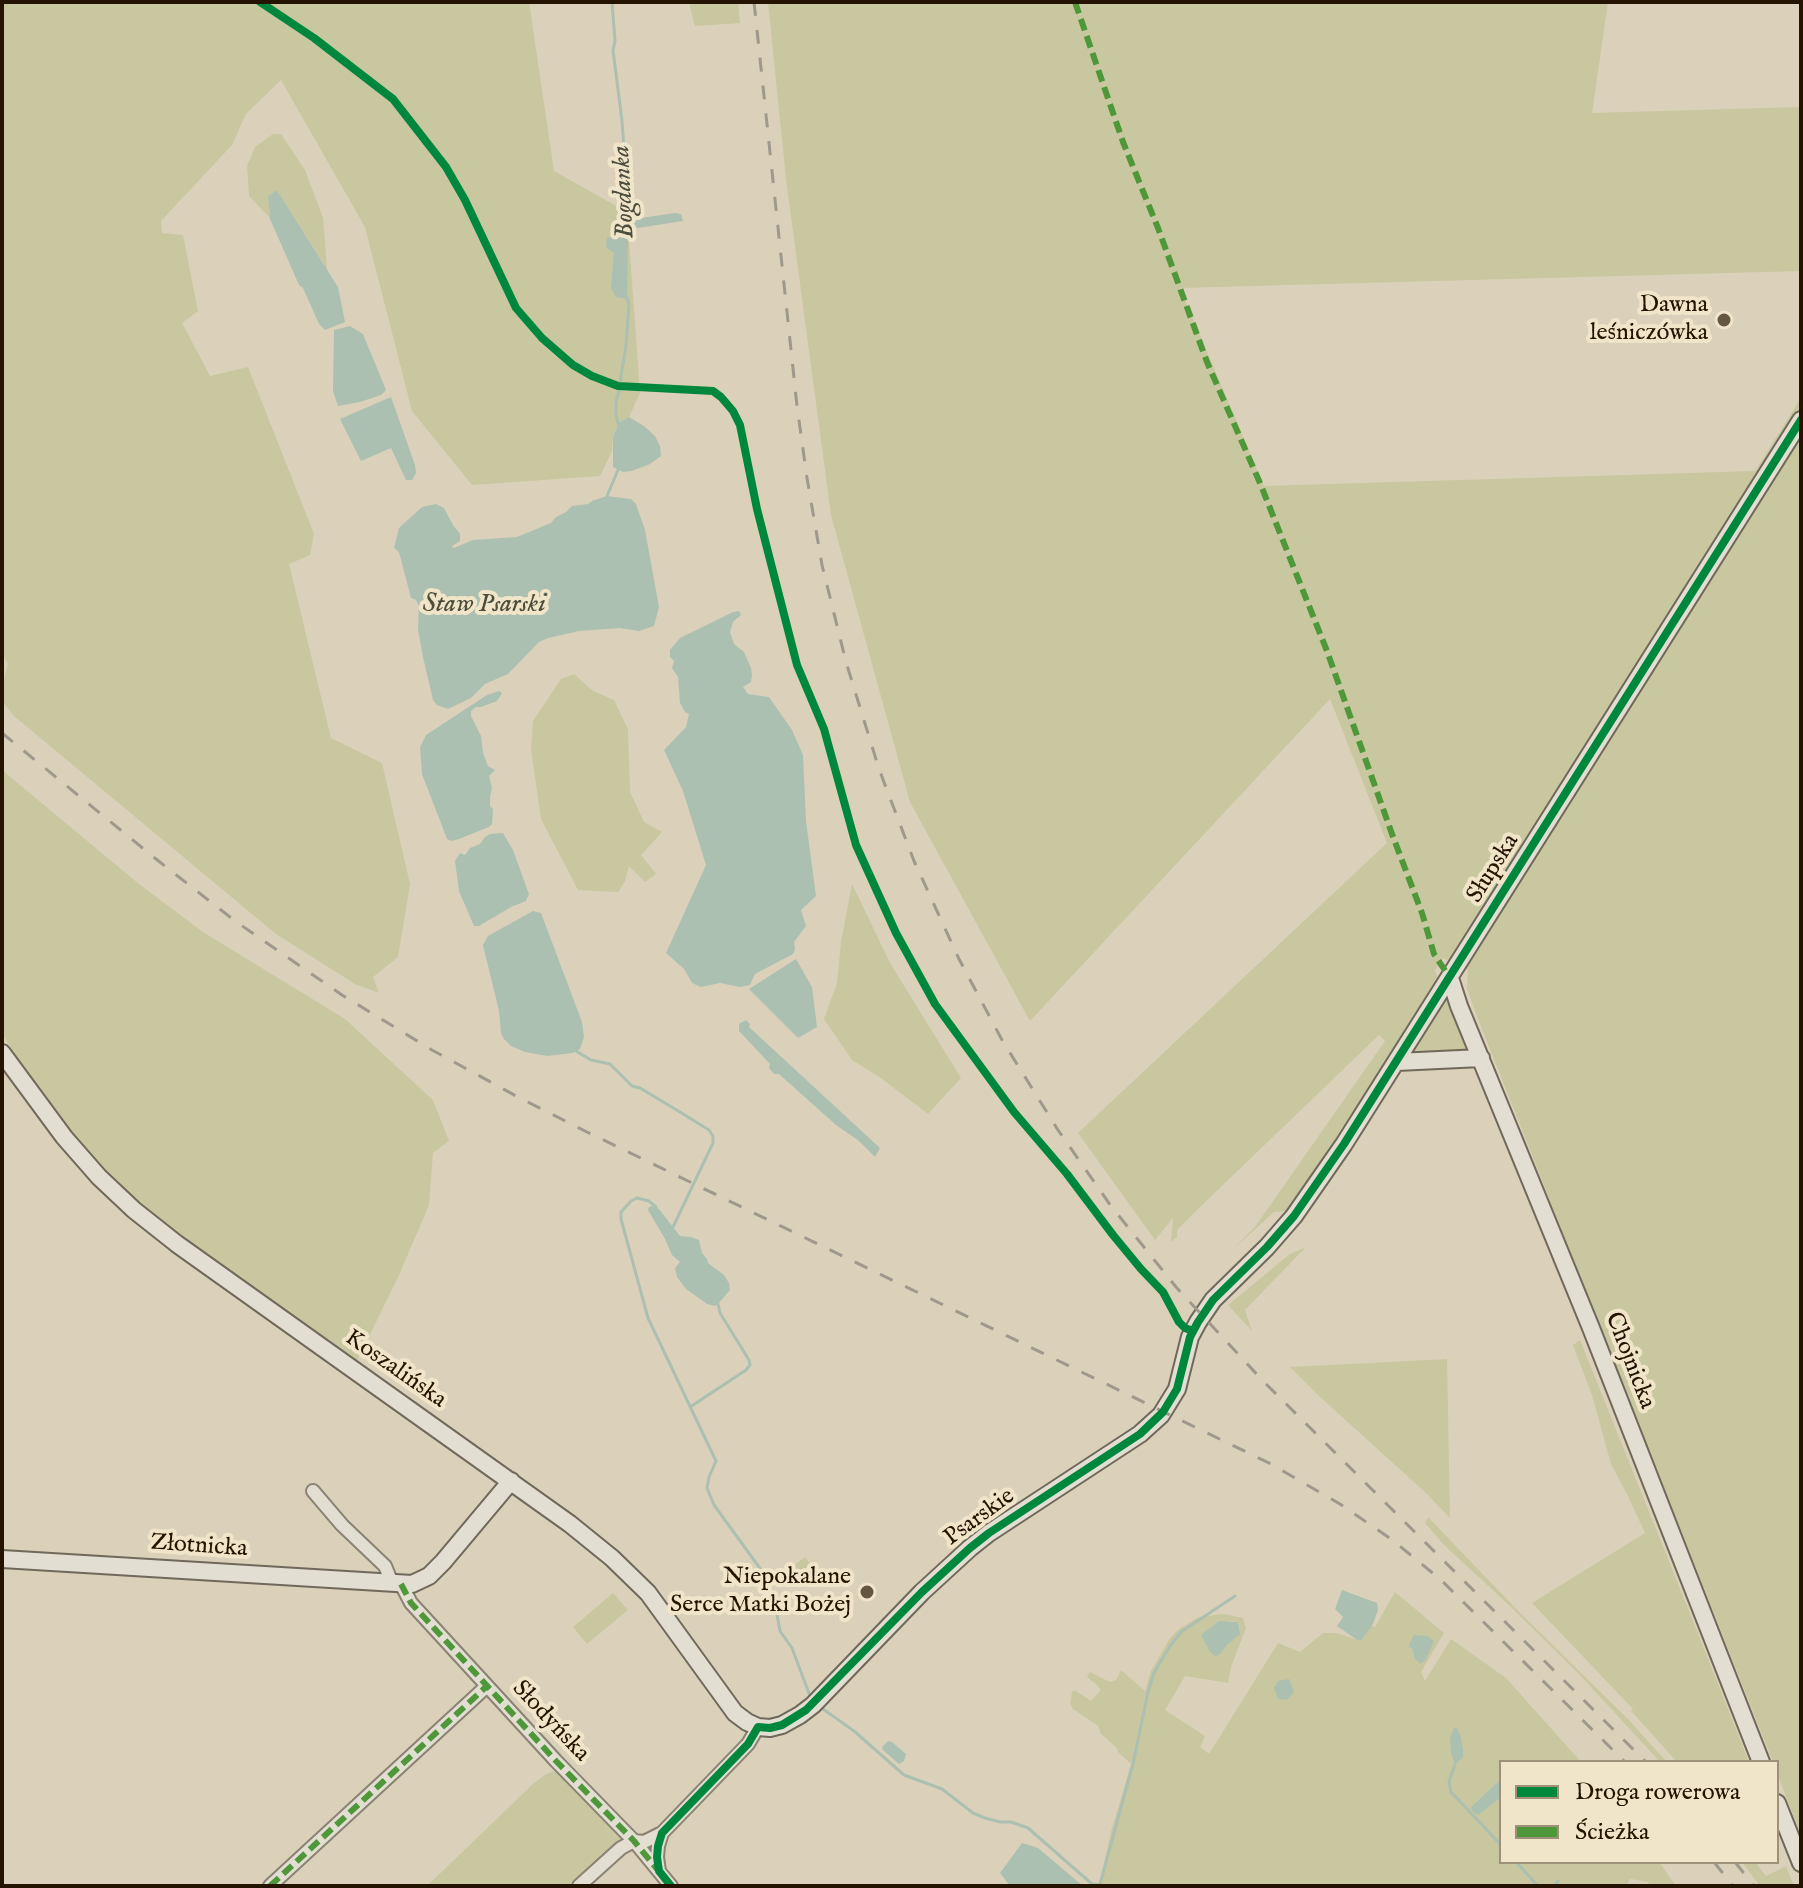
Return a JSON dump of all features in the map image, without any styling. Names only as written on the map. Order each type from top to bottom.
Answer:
[{"type":"street","name":"Słupska","points":[[1198,1322],[1213,1300],[1294,1216],[1344,1144],[1801,420]]},
{"type":"street","name":"Chojnicka","points":[[1450,978],[1760,1760]]},
{"type":"street","name":"Koszalińska","points":[[2,1053],[79,1156],[119,1197],[190,1253],[570,1524],[634,1578],[658,1606],[728,1704],[747,1722],[758,1727]]},
{"type":"street","points":[[1397,1062],[1481,1058]]},
{"type":"street","name":"Psarskie","points":[[758,1727],[782,1725],[806,1710],[964,1553],[1155,1421],[1177,1389],[1190,1337],[1198,1322]]},
{"type":"street","name":"Złotnicka","points":[[2,1559],[412,1584],[435,1570],[511,1481]]},
{"type":"street","points":[[313,1491],[342,1525],[385,1566],[397,1584]]},
{"type":"street","name":"Słodyńska","points":[[397,1584],[487,1686],[634,1841],[671,1886]]},
{"type":"street","points":[[270,1886],[487,1686]]},
{"type":"street","points":[[579,1886],[621,1848],[662,1833],[748,1744],[758,1727]]},
{"type":"street","points":[[1779,1806],[1796,1834],[1801,1863]]},
{"type":"street","points":[[659,1871],[657,1857],[662,1833]]},
{"type":"green space","points":[[2,2],[529,2],[554,171],[627,212],[640,393],[629,417],[619,423],[613,437],[612,451],[600,476],[472,485],[412,411],[365,227],[281,80],[246,114],[232,145],[161,221],[162,233],[183,235],[198,311],[182,323],[210,376],[248,367],[314,534],[310,555],[289,564],[331,738],[382,763],[410,884],[398,957],[373,977],[379,993],[355,984],[276,934],[14,716],[2,701],[2,686],[8,664],[2,653]]},
{"type":"green space","points":[[689,2],[738,2],[740,23],[695,26]]},
{"type":"green space","points":[[768,2],[1608,2],[1592,113],[1801,107],[1801,271],[1180,288],[1264,486],[1755,471],[1801,398],[1801,1829],[1779,1778],[1779,1760],[1772,1760],[1476,1014],[1467,988],[1468,970],[1443,958],[1435,970],[1440,985],[1340,1143],[1289,1211],[1274,1212],[1230,1252],[1255,1227],[1385,1041],[1379,1035],[1200,1207],[1177,1230],[1177,1237],[1171,1242],[1173,1218],[1155,1240],[1078,1133],[1387,843],[1330,699],[1030,1021],[910,802],[831,515],[786,179]]},
{"type":"green space","points":[[273,134],[281,134],[305,170],[323,218],[327,269],[277,190],[268,196],[270,218],[249,196],[247,166],[255,147]]},
{"type":"green space","points":[[574,674],[593,691],[614,700],[628,729],[630,792],[644,822],[662,832],[641,855],[656,874],[645,882],[629,866],[618,892],[578,890],[541,819],[531,749],[533,721],[561,679]]},
{"type":"green space","points":[[2,770],[139,884],[203,932],[345,1019],[433,1100],[449,1141],[433,1153],[429,1205],[357,1361],[181,1236],[133,1197],[88,1151],[50,1105],[2,1033]]},
{"type":"green space","points":[[852,884],[890,963],[961,1078],[928,1114],[852,1060],[824,1019],[837,983]]},
{"type":"green space","points":[[1443,1000],[1450,1001],[1471,1051],[1414,1054],[1413,1047]]},
{"type":"green space","points":[[1306,1247],[1245,1310],[1252,1331],[1228,1305],[1290,1254]]},
{"type":"green space","points":[[1580,1340],[1748,1760],[1675,1760],[1631,1711],[1633,1709],[1532,1603],[1645,1533],[1611,1464],[1592,1395],[1573,1345]]},
{"type":"green space","points":[[1447,1359],[1450,1518],[1290,1367]]},
{"type":"green space","points":[[1428,1517],[1665,1760],[1658,1760],[1579,1674],[1445,1546],[1425,1523]]},
{"type":"green space","points":[[805,1557],[820,1577],[808,1586],[793,1566]]},
{"type":"green space","points":[[1395,1592],[1444,1633],[1421,1672],[1425,1681],[1451,1639],[1506,1678],[1579,1760],[1499,1760],[1499,1781],[1475,1803],[1481,1813],[1499,1799],[1499,1864],[1660,1864],[1676,1886],[1647,1886],[1649,1882],[1630,1879],[1626,1886],[1099,1886],[1131,1764],[1101,1734],[1098,1726],[1073,1709],[1070,1703],[1075,1690],[1091,1701],[1100,1691],[1087,1677],[1090,1672],[1110,1682],[1116,1680],[1121,1670],[1145,1691],[1151,1671],[1170,1638],[1179,1629],[1199,1617],[1224,1614],[1243,1618],[1246,1628],[1228,1683],[1185,1676],[1165,1710],[1205,1736],[1200,1747],[1209,1754],[1278,1643],[1300,1652],[1323,1633],[1336,1633],[1361,1641],[1371,1626],[1375,1627]],"holes":[[[1230,1621],[1238,1622],[1240,1630],[1227,1645],[1208,1648],[1206,1643]]]},
{"type":"green space","points":[[613,1593],[628,1610],[587,1644],[573,1627]]},
{"type":"green space","points":[[555,1771],[562,1773],[627,1838],[576,1886],[427,1886],[534,1783]]},
{"type":"green space","points":[[1744,1864],[1757,1864],[1766,1876],[1786,1866],[1794,1886],[1760,1886]]},
{"type":"water","points":[[277,190],[338,287],[345,322],[325,330],[319,324],[270,219],[268,196]]},
{"type":"water","points":[[681,214],[683,221],[638,228],[631,226],[634,219]]},
{"type":"water","points":[[626,234],[627,299],[616,297],[611,288],[614,253],[606,247],[607,238]]},
{"type":"water","points":[[350,326],[363,334],[386,390],[381,395],[360,402],[338,406],[333,391],[334,330]]},
{"type":"water","points":[[391,397],[415,465],[416,473],[412,480],[406,480],[391,448],[361,461],[340,419]]},
{"type":"water","points":[[629,417],[655,436],[661,456],[650,464],[623,472],[613,467],[613,437],[619,423]]},
{"type":"water","name":"Staw Psarski","points":[[607,496],[631,499],[636,504],[645,530],[659,607],[654,626],[639,631],[620,628],[579,631],[548,638],[539,642],[508,674],[485,684],[471,698],[448,709],[437,705],[433,700],[423,657],[418,629],[419,606],[411,598],[399,552],[394,548],[399,528],[422,507],[436,504],[444,508],[460,534],[460,541],[452,546],[454,548],[473,540],[517,537],[551,523],[572,506],[588,504]]},
{"type":"water","points":[[739,611],[741,615],[733,622],[730,632],[734,644],[744,652],[751,668],[751,682],[743,687],[748,694],[769,697],[792,730],[803,755],[806,821],[816,896],[801,910],[806,926],[794,942],[793,954],[755,974],[750,985],[740,987],[720,983],[701,987],[692,983],[684,969],[666,953],[706,865],[683,791],[664,750],[686,727],[689,714],[680,703],[678,677],[672,668],[674,661],[670,650],[680,638]]},
{"type":"water","points":[[502,693],[497,701],[471,711],[488,766],[495,770],[489,776],[492,824],[452,841],[447,839],[422,774],[420,747],[426,735],[487,695]]},
{"type":"water","points":[[503,833],[513,850],[529,894],[526,901],[474,926],[459,891],[455,861],[460,853],[465,855],[490,834]]},
{"type":"water","points":[[533,911],[541,913],[582,1022],[584,1037],[580,1049],[573,1053],[547,1056],[525,1052],[511,1046],[501,1033],[499,1011],[483,945],[488,936]]},
{"type":"water","points":[[796,959],[812,987],[817,1027],[798,1038],[749,989]]},
{"type":"water","points":[[746,1020],[749,1027],[880,1148],[875,1157],[779,1074],[774,1074],[769,1068],[770,1064],[739,1031],[739,1024]]},
{"type":"water","points":[[652,1206],[659,1209],[680,1236],[699,1240],[708,1263],[724,1275],[730,1290],[715,1306],[686,1289],[677,1277],[675,1268],[680,1262],[672,1255],[648,1210]]},
{"type":"water","points":[[1342,1590],[1377,1603],[1373,1624],[1361,1641],[1337,1626],[1343,1617],[1335,1609]]},
{"type":"water","points":[[1219,1621],[1238,1622],[1240,1634],[1215,1656],[1202,1634]]},
{"type":"water","points":[[1414,1635],[1427,1636],[1434,1641],[1421,1664],[1415,1659],[1412,1648],[1408,1647]]},
{"type":"water","points":[[1289,1679],[1294,1692],[1287,1700],[1278,1699],[1274,1688],[1278,1681]]},
{"type":"water","points":[[1454,1728],[1461,1737],[1463,1751],[1463,1757],[1455,1765],[1450,1738]]},
{"type":"water","points":[[888,1741],[906,1754],[904,1761],[899,1764],[883,1750]]},
{"type":"water","points":[[1499,1781],[1499,1799],[1478,1815],[1471,1808]]},
{"type":"water","points":[[1022,1843],[1038,1848],[1083,1886],[1010,1886],[1000,1873]]},
{"type":"waterway","name":"Bogdanka","points":[[612,2],[613,50],[629,218],[626,235]]},
{"type":"waterway","name":"Bogdanka","points":[[620,382],[626,346],[627,298]]},
{"type":"waterway","name":"Bogdanka","points":[[619,391],[616,402],[619,427]]},
{"type":"waterway","name":"Bogdanka","points":[[607,496],[618,470]]},
{"type":"waterway","points":[[576,1051],[591,1060],[610,1064],[632,1086],[675,1109],[709,1130],[713,1136],[713,1143],[673,1227]]},
{"type":"waterway","points":[[656,1207],[649,1201],[637,1198],[621,1212],[648,1318],[716,1461],[707,1488],[714,1505],[767,1578],[780,1631],[792,1648],[810,1696]]},
{"type":"waterway","points":[[690,1407],[750,1365],[720,1313],[718,1304]]},
{"type":"waterway","points":[[1100,1884],[1154,1673],[1181,1632],[1235,1596]]},
{"type":"waterway","points":[[823,1709],[854,1731],[904,1775],[942,1789],[973,1813],[1028,1828],[1092,1884],[1111,1886]]},
{"type":"waterway","points":[[1455,1765],[1449,1781],[1451,1792],[1499,1843]]},
{"type":"waterway","points":[[1518,1864],[1538,1886]]},
{"type":"waterway","points":[[1554,1886],[1558,1881]]},
{"type":"railway","points":[[754,2],[797,406],[822,565],[846,662],[879,769],[914,861],[959,959],[1002,1040],[1058,1130],[1111,1206],[1176,1287],[1263,1381],[1644,1760]]},
{"type":"railway","points":[[2,733],[235,921],[342,995],[432,1050],[585,1131],[1269,1463],[1340,1504],[1391,1539],[1440,1579],[1623,1760]]},
{"type":"railway","points":[[1716,1864],[1733,1886]]},
{"type":"railway","points":[[1737,1864],[1754,1886]]},
{"type":"marked path","points":[[1075,2],[1123,142],[1207,362],[1260,483],[1327,651],[1434,954],[1450,978]]},
{"type":"marked path","points":[[401,1584],[411,1603],[657,1869]]},
{"type":"marked path","points":[[270,1886],[487,1686]]},
{"type":"cycle path","points":[[260,2],[314,38],[393,99],[446,167],[516,308],[542,338],[573,365],[618,386],[713,391],[733,411],[740,425],[757,509],[797,665],[824,729],[856,845],[896,933],[935,1004],[1014,1112],[1163,1292],[1179,1322],[1193,1331]]},
{"type":"cycle path","points":[[671,1886],[659,1871],[657,1857],[662,1833],[748,1744],[758,1727],[782,1725],[806,1710],[922,1592],[970,1548],[1140,1434],[1163,1412],[1177,1389],[1190,1337],[1198,1322],[1213,1300],[1294,1216],[1344,1144],[1801,420]]},
{"type":"place","name":"Dawna leśniczówka","points":[[1724,320]]},
{"type":"place","name":"Niepokalane Serce Matki Bożej","points":[[867,1592]]}]
